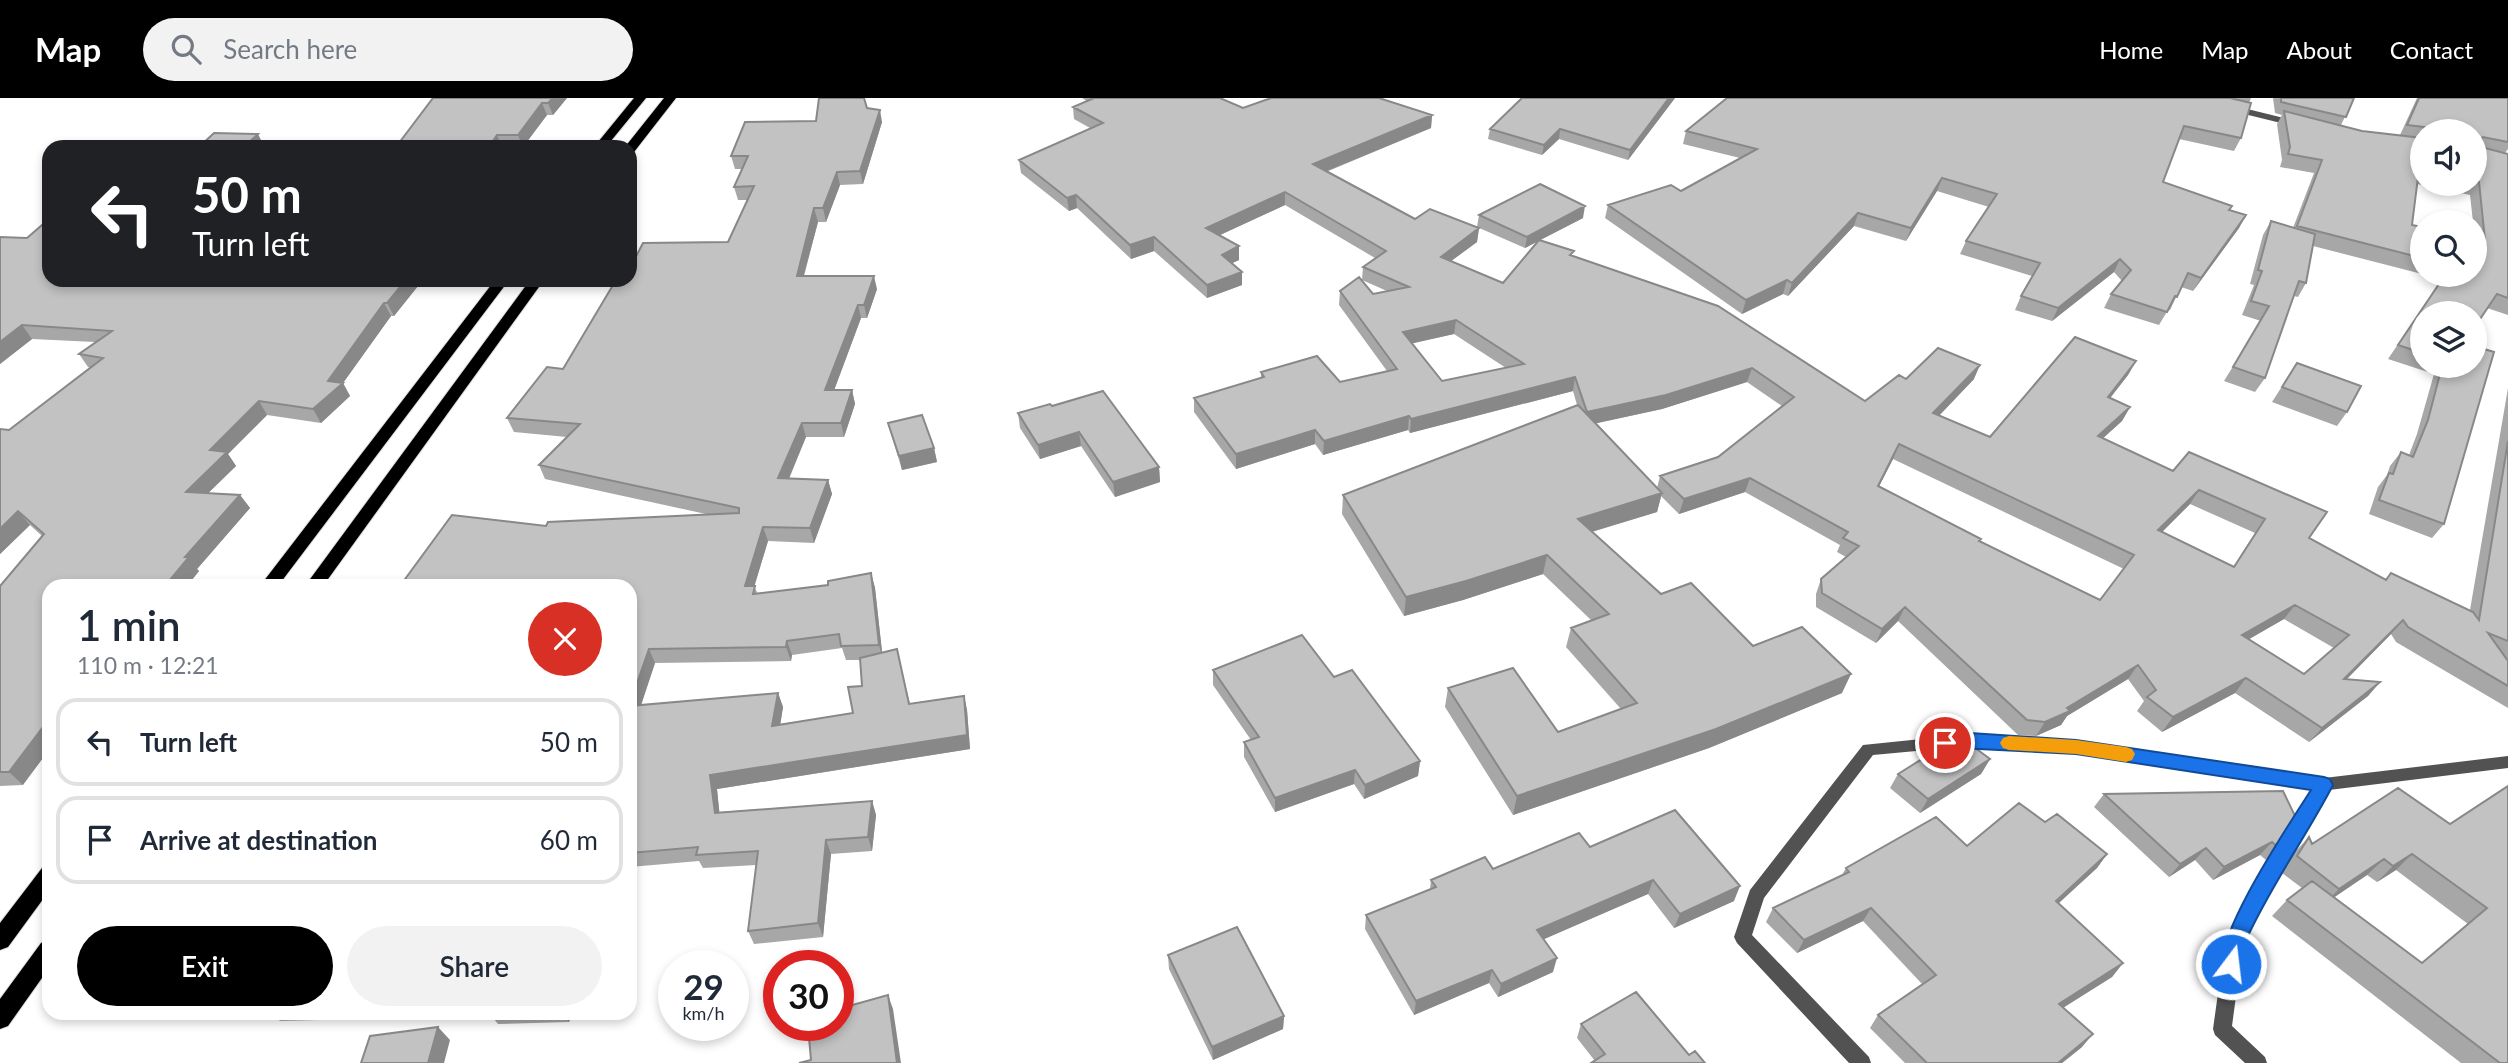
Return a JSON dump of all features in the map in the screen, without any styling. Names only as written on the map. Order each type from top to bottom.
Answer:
[{"type":"main road","points":[[606,140],[640,98]]},
{"type":"main road","points":[[637,140],[670,98]]},
{"type":"main road","points":[[274,579],[497,287]]},
{"type":"main road","points":[[319,579],[532,287]]},
{"type":"main road","points":[[0,940],[42,883]]},
{"type":"main road","points":[[0,1018],[42,960]]},
{"type":"street","points":[[2215,104],[2305,126]]},
{"type":"street","points":[[1862,1063],[1742,937],[1756,895],[1869,749],[1970,740],[2076,747],[2324,785],[2508,762]]},
{"type":"street","points":[[2258,1063],[2222,1029],[2234,943],[2273,868],[2324,785]]},
{"type":"building","points":[[433,98],[553,98],[548,103],[542,103],[518,135],[497,135],[494,140],[401,140]]},
{"type":"building","points":[[819,98],[864,98],[867,108],[880,110],[860,171],[837,172],[823,208],[814,208],[797,276],[874,276],[864,305],[858,305],[825,390],[852,390],[841,423],[802,423],[778,478],[828,480],[810,528],[763,527],[745,586],[755,586],[753,594],[828,585],[828,581],[871,573],[879,645],[841,646],[839,634],[787,641],[786,647],[649,649],[637,683],[637,579],[405,579],[452,515],[546,526],[548,522],[739,513],[739,508],[539,465],[580,424],[507,418],[547,367],[563,369],[612,287],[637,287],[637,255],[643,243],[728,242],[754,186],[734,187],[748,156],[731,156],[745,122],[816,121]]},
{"type":"building","points":[[1094,98],[1220,98],[1243,108],[1271,98],[1379,98],[1432,115],[1313,164],[1415,219],[1430,209],[1479,228],[1441,257],[1503,283],[1539,240],[1574,251],[1570,255],[1718,306],[1865,401],[1899,375],[1906,379],[1938,348],[1980,365],[1933,413],[1990,437],[2075,337],[2136,361],[2108,397],[2130,407],[2098,436],[2173,471],[2189,452],[2327,512],[2309,538],[2386,580],[2391,573],[2473,612],[2479,620],[2508,441],[2508,641],[2488,633],[2508,661],[2508,686],[2408,627],[2403,620],[2344,679],[2380,682],[2322,728],[2246,678],[2173,717],[2147,697],[2156,690],[2138,665],[2067,708],[2070,711],[2045,722],[2027,720],[1905,607],[1882,629],[1822,593],[1821,579],[1859,546],[1843,538],[1848,532],[1750,478],[1684,499],[1660,476],[1718,457],[1794,397],[1752,368],[1666,395],[1587,412],[1575,377],[1411,419],[1409,416],[1324,441],[1315,430],[1236,454],[1194,398],[1264,377],[1261,372],[1317,356],[1340,382],[1397,369],[1340,291],[1359,277],[1373,294],[1409,287],[1363,267],[1386,251],[1285,192],[1206,228],[1239,246],[1222,255],[1242,272],[1207,285],[1154,237],[1130,245],[1076,195],[1067,198],[1019,160],[1103,123],[1073,107]],"holes":[[[1456,320],[1524,364],[1442,381],[1403,332]],[[1899,444],[2134,555],[2100,600],[1979,541],[1981,539],[1878,486]],[[2199,490],[2265,519],[2234,567],[2158,530]],[[2295,605],[2349,635],[2304,674],[2242,635]]]},
{"type":"building","points":[[1522,98],[1669,98],[1630,150],[1560,129],[1544,145],[1490,129]]},
{"type":"building","points":[[1727,98],[2230,98],[2251,103],[2241,138],[2184,126],[2163,182],[2232,206],[2229,210],[2246,215],[2201,278],[2188,273],[2167,312],[2111,294],[2131,270],[2120,259],[2058,308],[2021,296],[2040,263],[1966,241],[1997,194],[1942,178],[1911,228],[1858,213],[1792,283],[1787,280],[1746,300],[1608,205],[1671,185],[1681,191],[1757,149],[1686,131]]},
{"type":"building","points":[[2281,98],[2354,98],[2346,117],[2281,102]]},
{"type":"building","points":[[2419,98],[2508,98],[2508,142],[2487,138],[2487,119],[2410,119],[2410,125],[2407,125]]},
{"type":"building","points":[[2284,111],[2362,131],[2410,137],[2410,196],[2416,196],[2414,210],[2410,210],[2410,255],[2297,226],[2322,160],[2288,154],[2290,147]]},
{"type":"building","points":[[214,133],[258,134],[252,140],[206,140]]},
{"type":"building","points":[[2487,149],[2508,154],[2508,298],[2497,294],[2487,309],[2487,301],[2428,301],[2437,287],[2487,287],[2487,210],[2482,210],[2480,196],[2487,196]]},
{"type":"building","points":[[1540,184],[1585,206],[1527,237],[1479,215]]},
{"type":"building","points":[[2271,221],[2315,234],[2306,283],[2299,281],[2265,378],[2233,367],[2269,306],[2251,301],[2262,271],[2258,270]]},
{"type":"building","points":[[42,225],[42,287],[400,287],[387,303],[384,303],[328,381],[343,383],[313,409],[259,401],[210,450],[227,452],[186,492],[240,495],[185,557],[189,557],[171,579],[42,579],[42,728],[9,772],[0,772],[0,586],[44,534],[18,511],[0,529],[0,429],[9,430],[103,358],[79,354],[112,331],[22,325],[0,342],[0,237],[27,238]]},
{"type":"building","points":[[2410,327],[2410,349],[2398,345]]},
{"type":"building","points":[[2487,350],[2494,352],[2487,376]]},
{"type":"building","points":[[2297,363],[2361,386],[2347,412],[2282,387]]},
{"type":"building","points":[[2439,378],[2486,378],[2444,524],[2379,500],[2389,473],[2393,474],[2401,452],[2413,457],[2428,420]]},
{"type":"building","points":[[1103,391],[1159,467],[1113,482],[1079,432],[1038,445],[1018,413]]},
{"type":"building","points":[[1578,405],[1662,493],[1578,519],[1661,594],[1691,583],[1753,646],[1802,627],[1851,674],[1716,729],[1517,796],[1448,688],[1513,668],[1558,732],[1637,703],[1571,628],[1609,614],[1547,555],[1406,597],[1343,495]]},
{"type":"building","points":[[922,415],[934,448],[899,456],[888,423]]},
{"type":"building","points":[[1302,635],[1334,677],[1352,670],[1420,761],[1365,785],[1355,770],[1275,798],[1244,742],[1259,737],[1213,670]]},
{"type":"building","points":[[897,649],[909,704],[964,696],[967,735],[710,775],[715,813],[872,801],[868,837],[826,840],[818,923],[748,931],[758,851],[696,855],[698,847],[637,852],[637,705],[778,693],[772,726],[853,713],[848,687],[862,686],[860,658]]},
{"type":"building","points":[[1959,736],[1990,759],[1928,799],[1898,774]]},
{"type":"building","points":[[2508,786],[2508,1063],[2500,1063],[2287,900],[2312,881],[2422,963],[2487,908],[2412,854],[2393,866],[2384,859],[2339,889],[2297,856],[2309,837],[2312,844],[2398,788],[2450,824]]},
{"type":"building","points":[[2283,791],[2296,818],[2278,847],[2272,842],[2224,867],[2206,848],[2180,864],[2104,794]]},
{"type":"building","points":[[2019,803],[2045,822],[2057,814],[2107,854],[2056,901],[2123,963],[2059,1004],[2093,1034],[2058,1063],[1927,1063],[1878,1015],[1936,975],[1871,908],[1804,940],[1773,908],[1849,872],[1846,868],[1936,817],[1967,846]]},
{"type":"building","points":[[1675,810],[1740,886],[1680,914],[1653,880],[1537,930],[1557,958],[1501,984],[1492,970],[1416,1001],[1366,915],[1436,887],[1431,880],[1485,857],[1493,869],[1579,833],[1590,847]]},
{"type":"building","points":[[1237,927],[1284,1016],[1212,1047],[1168,955]]},
{"type":"building","points":[[1636,992],[1689,1055],[1695,1051],[1705,1063],[1591,1063],[1605,1054],[1581,1024]]},
{"type":"building","points":[[888,995],[897,1063],[799,1063],[811,1060],[809,1041],[854,1041],[854,1005]]},
{"type":"building","points":[[438,1027],[428,1063],[361,1063],[370,1036]]},
{"type":"slow traffic","points":[[2009,743],[2076,747],[2126,754]]},
{"type":"route","points":[[1945,743],[1970,740],[2076,747],[2324,785],[2273,868],[2234,943],[2231,964]]}]
